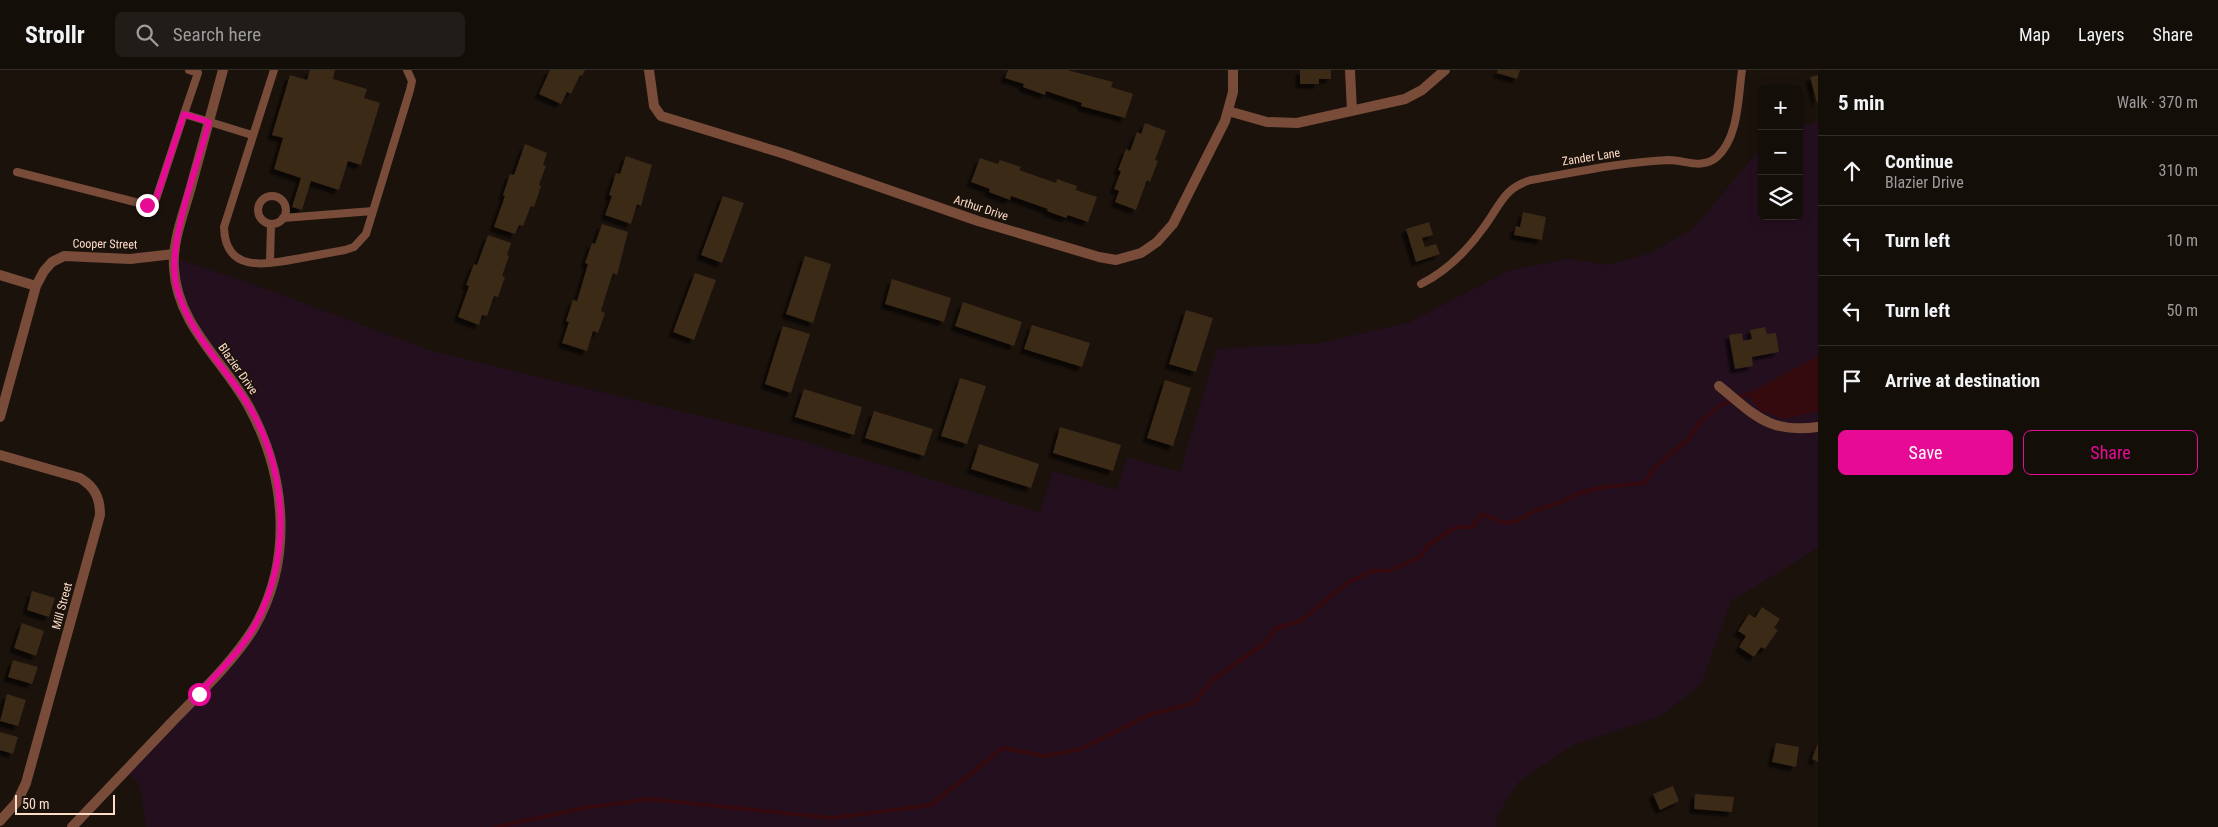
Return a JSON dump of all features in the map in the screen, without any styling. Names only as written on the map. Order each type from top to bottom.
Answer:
[{"type":"street","name":"Blazier Drive","points":[[72,827],[199,694],[243,643],[254,626],[277,567],[281,528],[280,500],[272,460],[249,406],[191,323],[176,284],[174,254],[223,70]]},
{"type":"street","name":"Arthur Drive","points":[[649,70],[654,106],[661,116],[785,154],[978,221],[1098,257],[1116,260],[1133,256],[1148,249],[1173,224],[1217,138],[1228,111],[1232,92],[1233,70]]},
{"type":"street","points":[[1350,70],[1352,111]]},
{"type":"street","points":[[1228,111],[1267,122],[1286,124],[1405,99],[1427,87],[1445,70]]},
{"type":"street","name":"Cooper Street","points":[[0,417],[36,286],[44,271],[52,262],[64,256],[130,258],[174,254]]},
{"type":"street","points":[[0,275],[36,286]]},
{"type":"street","points":[[1718,386],[1759,419],[1787,428],[1818,427]]},
{"type":"street","name":"Mill Street","points":[[0,455],[85,480],[96,492],[100,501],[100,515],[26,783],[17,802],[0,821]]},
{"type":"lane","points":[[18,172],[147,205],[156,199],[198,73],[189,70]]},
{"type":"lane","points":[[274,70],[224,227],[224,238],[235,257],[258,264],[354,247],[366,234],[410,90],[411,74],[407,70]]},
{"type":"lane","name":"Zander Lane","points":[[1421,284],[1447,269],[1484,226],[1506,194],[1519,184],[1531,180],[1617,165],[1671,160],[1699,164],[1712,160],[1723,150],[1733,128],[1742,70]]},
{"type":"lane","points":[[184,114],[252,135]]},
{"type":"lane","points":[[272,224],[263,220],[258,212],[260,203],[266,197],[275,196],[283,201],[286,209],[283,218]]},
{"type":"lane","points":[[272,224],[283,218],[373,211]]},
{"type":"lane","points":[[270,263],[272,224]]},
{"type":"shaded area","points":[[1818,122],[1818,548],[1731,601],[1701,684],[1661,716],[1573,745],[1517,783],[1496,818],[1496,827],[146,827],[140,785],[126,771],[243,643],[273,581],[280,500],[249,406],[191,323],[174,258],[247,282],[431,351],[795,439],[1040,512],[1053,471],[1117,490],[1127,457],[1180,472],[1217,349],[1321,343],[1410,322],[1508,271],[1568,259],[1609,265],[1650,253],[1693,229],[1758,152],[1758,220],[1803,220],[1803,125]]},
{"type":"shaded area","points":[[1818,356],[1818,411],[1784,419],[1761,411],[1747,394]]},
{"type":"building","points":[[310,70],[335,70],[333,79],[367,89],[364,98],[380,103],[361,165],[348,161],[339,190],[311,181],[302,210],[292,207],[301,178],[274,169],[283,138],[272,135],[290,75],[307,80]]},
{"type":"building","points":[[550,70],[585,70],[582,76],[580,75],[571,94],[567,92],[561,104],[539,94]]},
{"type":"building","points":[[1008,70],[1067,70],[1113,82],[1111,87],[1133,94],[1125,118],[1081,106],[1082,103],[1046,91],[1045,95],[1023,87],[1024,84],[1005,78]]},
{"type":"building","points":[[1300,70],[1331,70],[1331,79],[1319,79],[1319,84],[1300,84]]},
{"type":"building","points":[[1498,70],[1520,70],[1517,79],[1497,73]]},
{"type":"building","points":[[1818,75],[1818,103],[1817,103],[1810,77]]},
{"type":"building","points":[[1145,123],[1166,131],[1155,160],[1158,161],[1150,182],[1147,180],[1136,210],[1115,202],[1119,191],[1114,189],[1121,171],[1118,170],[1126,149],[1130,151],[1137,132],[1141,134]]},
{"type":"building","points":[[525,144],[547,153],[543,165],[546,166],[534,207],[531,206],[523,226],[519,225],[515,234],[494,227],[505,196],[503,195],[510,174],[514,175]]},
{"type":"building","points":[[626,156],[652,165],[641,206],[637,204],[631,224],[605,215],[612,196],[609,195],[616,173],[620,174]]},
{"type":"building","points":[[980,158],[998,164],[1000,160],[1021,167],[1019,170],[1056,183],[1057,179],[1077,186],[1076,190],[1097,197],[1088,222],[1068,215],[1066,218],[1047,211],[1048,209],[1011,196],[1010,200],[989,192],[990,189],[971,182]]},
{"type":"building","points":[[723,196],[744,203],[722,263],[701,255]]},
{"type":"building","points":[[1523,212],[1546,217],[1542,240],[1514,235],[1516,226],[1520,227]]},
{"type":"building","points":[[1429,222],[1433,235],[1422,238],[1425,247],[1436,244],[1440,254],[1416,262],[1406,229]]},
{"type":"building","points":[[602,224],[628,232],[617,275],[613,273],[601,311],[605,313],[598,333],[593,331],[587,351],[562,343],[569,322],[566,321],[573,300],[577,301],[588,264],[585,263],[592,243],[595,244]]},
{"type":"building","points":[[488,235],[511,243],[502,276],[505,277],[498,297],[494,296],[487,316],[482,315],[479,325],[458,317],[469,286],[466,285],[474,264],[477,265]]},
{"type":"building","points":[[805,256],[831,264],[813,323],[786,314]]},
{"type":"building","points":[[695,273],[716,280],[694,340],[673,332]]},
{"type":"building","points":[[892,279],[951,298],[944,322],[885,304]]},
{"type":"building","points":[[963,302],[1022,322],[1014,346],[955,326]]},
{"type":"building","points":[[1186,310],[1213,318],[1196,372],[1169,364]]},
{"type":"building","points":[[1032,325],[1090,343],[1082,367],[1024,349]]},
{"type":"building","points":[[783,326],[810,334],[791,393],[765,384]]},
{"type":"building","points":[[1765,327],[1767,334],[1776,333],[1779,352],[1752,357],[1753,366],[1735,369],[1729,335],[1742,333],[1743,341],[1752,339],[1750,330]]},
{"type":"building","points":[[960,378],[986,386],[967,444],[941,436]]},
{"type":"building","points":[[1165,380],[1191,388],[1173,446],[1147,438]]},
{"type":"building","points":[[804,389],[862,407],[854,435],[795,417]]},
{"type":"building","points":[[874,411],[933,429],[924,456],[865,438]]},
{"type":"building","points":[[1060,427],[1121,445],[1113,471],[1053,453]]},
{"type":"building","points":[[979,444],[1039,464],[1031,488],[971,469]]},
{"type":"building","points":[[32,591],[55,598],[49,617],[27,610]]},
{"type":"building","points":[[1762,607],[1780,619],[1774,628],[1778,630],[1765,649],[1761,647],[1754,657],[1739,647],[1746,636],[1738,631],[1749,614],[1755,618]]},
{"type":"building","points":[[22,623],[44,631],[36,656],[14,648]]},
{"type":"building","points":[[13,660],[38,667],[32,684],[8,677]]},
{"type":"building","points":[[7,694],[26,700],[18,726],[0,721]]},
{"type":"building","points":[[0,732],[18,737],[13,754],[0,750]]},
{"type":"building","points":[[1776,743],[1799,747],[1796,767],[1772,762]]},
{"type":"building","points":[[1818,743],[1818,762],[1812,759]]},
{"type":"building","points":[[1673,786],[1679,801],[1660,810],[1653,794]]},
{"type":"building","points":[[1695,794],[1734,797],[1732,812],[1694,809]]},
{"type":"waterway","points":[[496,827],[584,808],[650,799],[832,818],[931,805],[1003,748],[1045,756],[1078,750],[1148,715],[1194,703],[1211,681],[1265,643],[1277,628],[1300,621],[1347,583],[1372,571],[1389,571],[1421,556],[1428,545],[1458,527],[1472,527],[1482,514],[1504,523],[1518,521],[1534,511],[1561,502],[1579,493],[1604,487],[1645,483],[1655,467],[1689,438],[1701,421],[1720,406],[1747,394]]},
{"type":"route","points":[[147,205],[156,199],[184,114],[209,122],[177,237],[174,254],[176,284],[182,305],[191,323],[249,406],[267,446],[272,460],[280,500],[281,528],[280,549],[274,581],[254,626],[243,643],[199,694]]}]
